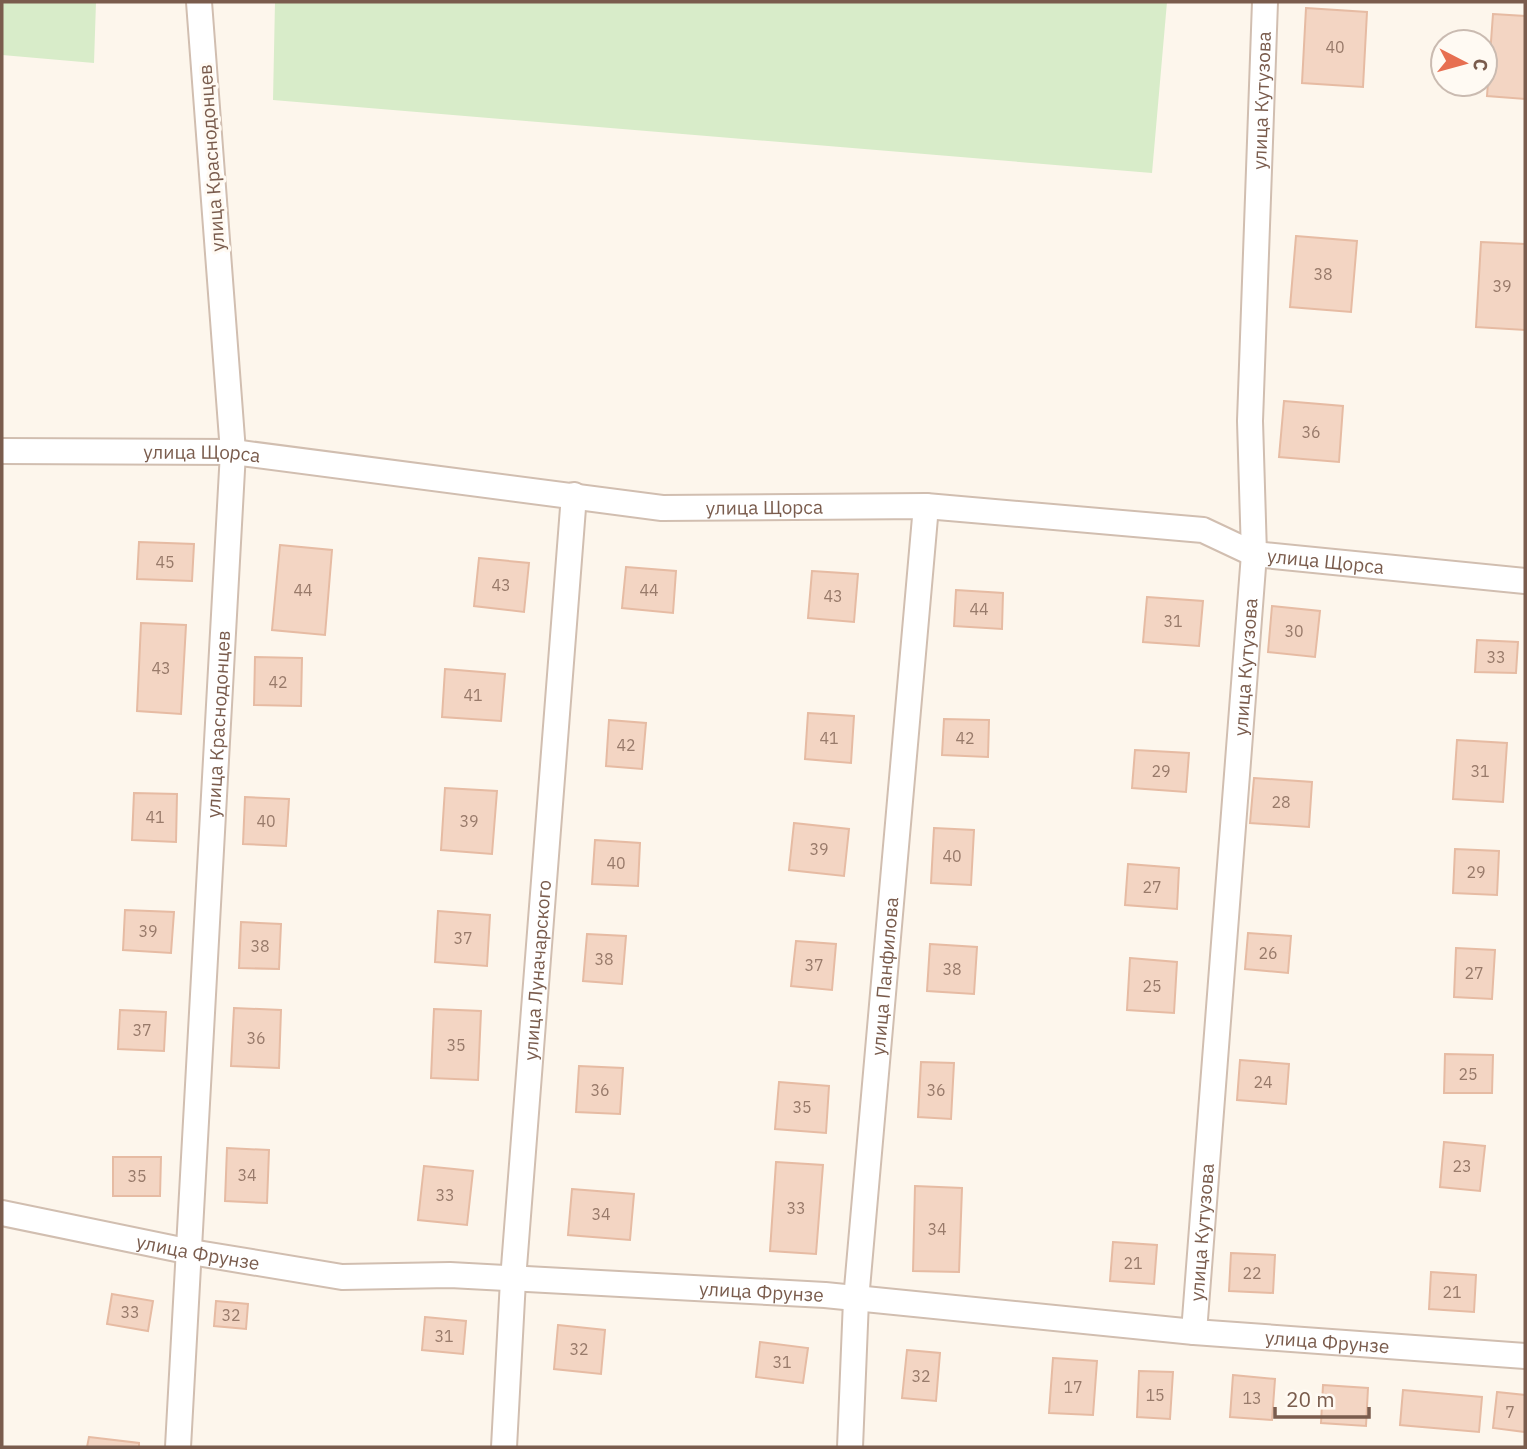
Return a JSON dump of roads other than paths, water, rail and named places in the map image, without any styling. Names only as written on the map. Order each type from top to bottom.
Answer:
[{"type":"street","name":"улица Краснодонцев","points":[[178,1447],[191,1252],[233,452],[199,2]]},
{"type":"street","name":"улица Кутузова","points":[[1194,1332],[1254,554],[1250,421],[1265,2]]},
{"type":"street","name":"улица Щорса","points":[[2,451],[233,452],[662,508],[926,506],[1203,530],[1254,554],[1525,581]]},
{"type":"street","name":"улица Луначарского","points":[[504,1447],[513,1280],[574,495]]},
{"type":"street","name":"улица Панфилова","points":[[850,1447],[856,1300],[926,506]]},
{"type":"street","name":"улица Фрунзе","points":[[2,1213],[191,1252],[342,1277],[450,1276],[825,1295],[1194,1332],[1525,1356]]}]
